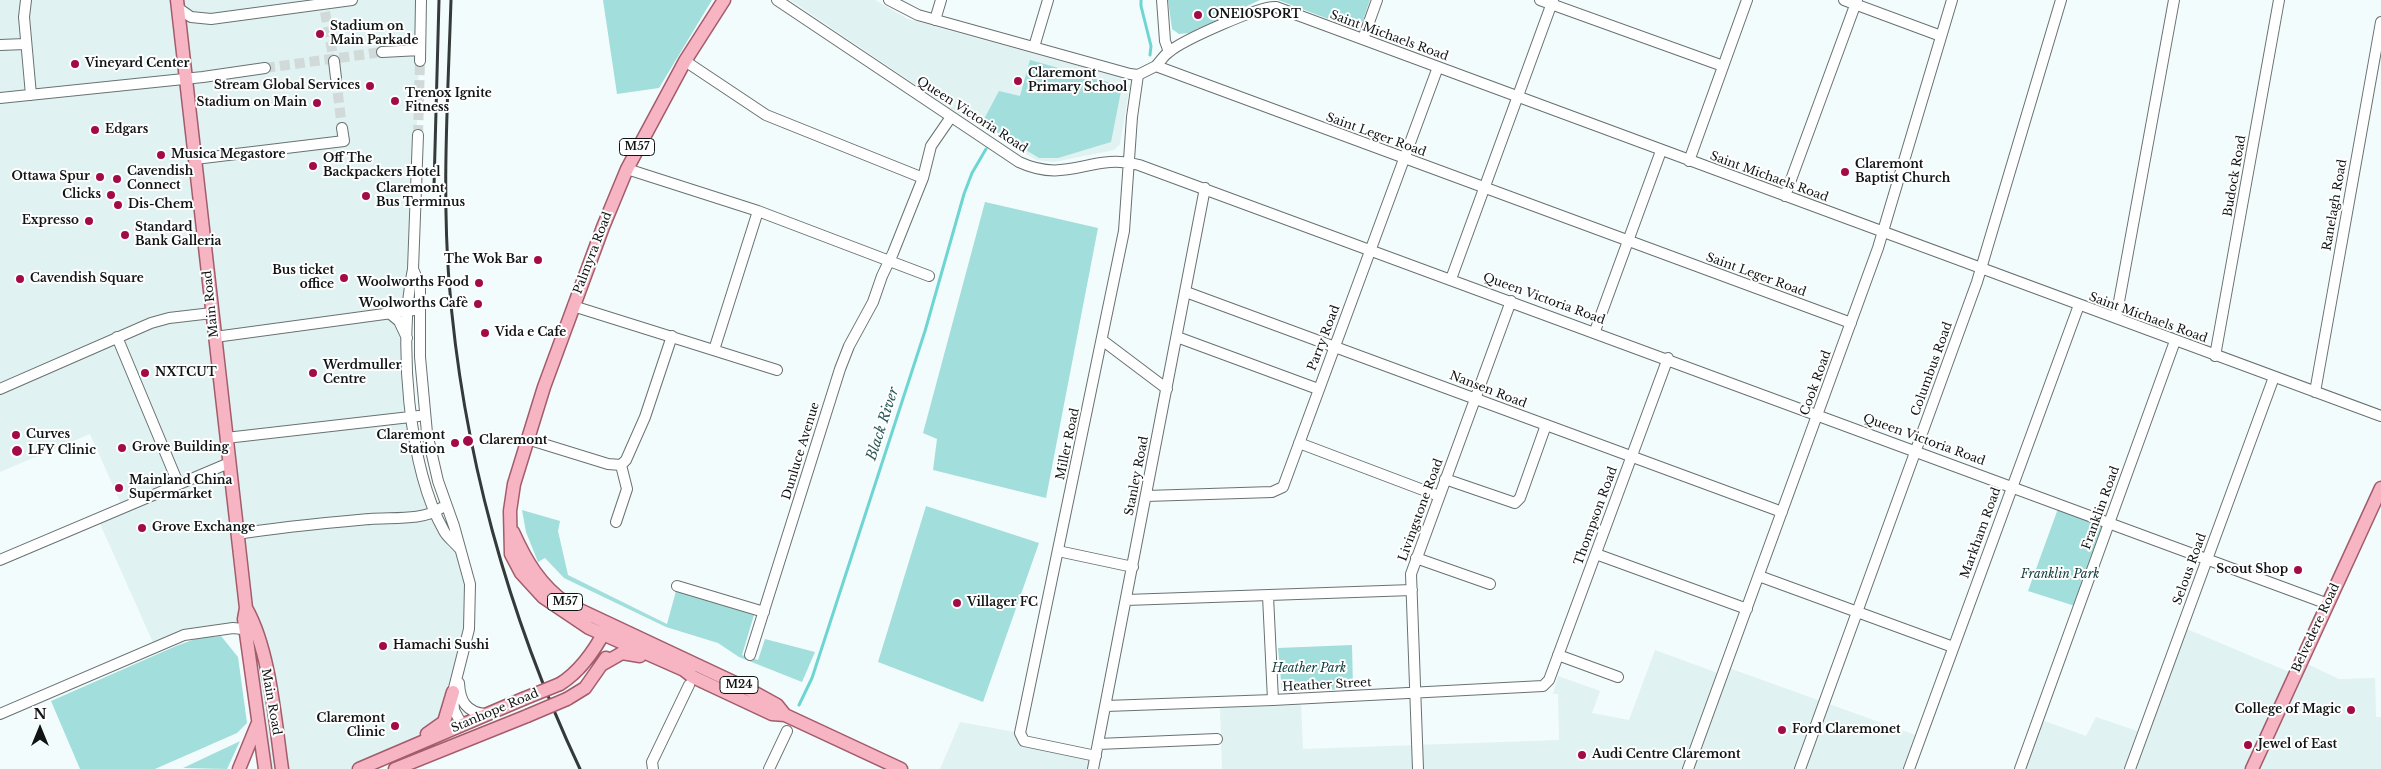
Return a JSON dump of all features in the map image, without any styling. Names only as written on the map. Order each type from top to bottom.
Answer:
[{"type":"main road","name":"Palmyra Road","points":[[606,629],[573,618],[543,597],[521,573],[511,554],[510,525],[514,484],[527,439],[573,306],[627,169],[685,60],[724,0]]},
{"type":"main road","name":"Main Road","points":[[177,4],[237,534],[246,608],[251,630],[258,722],[265,769]]},
{"type":"main road","name":"Belvedere Road","points":[[2252,769],[2381,488]]},
{"type":"main road","name":"M57","points":[[510,525],[531,569],[546,587],[567,604],[606,629]]},
{"type":"main road","name":"M24","points":[[606,629],[684,670],[691,681],[772,714],[785,715],[894,768]]},
{"type":"main road","name":"Stanhope Road","points":[[359,769],[560,684],[570,678],[583,664],[606,629]]},
{"type":"main road","name":"Main Road","points":[[251,630],[266,668],[282,769]]},
{"type":"main road","name":"M24","points":[[618,635],[748,689],[777,705],[785,715]]},
{"type":"main road","name":"Stanhope Road","points":[[395,769],[568,699],[585,688],[602,665],[618,635]]},
{"type":"main road","points":[[602,665],[616,654],[627,652],[691,681]]},
{"type":"main road","points":[[396,754],[418,738],[441,725],[447,715],[453,692]]},
{"type":"main road","points":[[462,725],[473,729],[511,715],[526,716]]},
{"type":"main road","points":[[239,769],[258,722]]},
{"type":"street","points":[[26,0],[24,16],[31,96]]},
{"type":"street","points":[[177,4],[191,16],[211,19],[325,8],[352,0]]},
{"type":"street","points":[[420,61],[421,0]]},
{"type":"street","name":"Queen Victoria Road","points":[[777,0],[1019,162],[1041,171],[1064,171],[1112,161],[1129,162],[1511,300],[2328,604]]},
{"type":"street","points":[[890,0],[910,11],[935,20],[1138,75],[1156,66]]},
{"type":"street","points":[[935,20],[941,0]]},
{"type":"street","points":[[1034,47],[1048,0]]},
{"type":"street","points":[[1162,0],[1168,52]]},
{"type":"street","points":[[1363,39],[1377,0]]},
{"type":"street","points":[[1540,0],[1552,2],[1723,66]]},
{"type":"street","points":[[1689,161],[1747,0]]},
{"type":"street","points":[[1844,0],[1856,2],[1941,36]]},
{"type":"street","name":"Cook Road","points":[[1688,769],[1852,323],[1883,232],[1952,0]]},
{"type":"street","name":"Columbus Road","points":[[1800,769],[1980,269],[2061,0]]},
{"type":"street","points":[[2116,318],[2174,0]]},
{"type":"street","name":"Budock Road","points":[[2216,356],[2279,0]]},
{"type":"street","points":[[1451,279],[1552,2]]},
{"type":"street","points":[[1785,196],[1856,2]]},
{"type":"street","name":"Saint Michaels Road","points":[[1156,66],[1168,52],[1220,26],[1268,7],[1282,9],[1661,151],[2381,416]]},
{"type":"street","name":"Ranelagh Road","points":[[2315,392],[2376,75],[2381,22]]},
{"type":"street","points":[[0,45],[26,44]]},
{"type":"street","points":[[382,52],[420,50]]},
{"type":"street","points":[[334,60],[336,78]]},
{"type":"street","points":[[685,60],[766,115],[922,178]]},
{"type":"street","name":"Saint Leger Road","points":[[1156,66],[1852,323]]},
{"type":"street","name":"Parry Road","points":[[1146,496],[1279,491],[1286,482],[1318,389],[1438,67]]},
{"type":"street","points":[[0,98],[186,79],[265,68]]},
{"type":"street","name":"Miller Road","points":[[1096,756],[1026,742],[1020,737],[1124,231],[1132,117],[1138,75]]},
{"type":"street","name":"Dunluce Avenue","points":[[750,655],[840,369],[849,346],[873,302],[922,178],[931,146],[951,117]]},
{"type":"street","points":[[195,159],[344,141],[342,128]]},
{"type":"street","points":[[418,135],[413,269],[409,288],[408,310],[408,390],[423,473],[435,512],[444,533],[460,548]]},
{"type":"street","points":[[1595,331],[1661,151]]},
{"type":"street","points":[[627,169],[758,211],[929,276]]},
{"type":"street","name":"Stanley Road","points":[[1093,769],[1205,188]]},
{"type":"street","points":[[714,350],[758,211]]},
{"type":"street","points":[[413,269],[420,286],[420,357],[424,415],[444,500],[466,566],[471,600],[469,629],[453,692],[454,710],[462,725]]},
{"type":"street","name":"Nansen Road","points":[[1186,292],[1782,512]]},
{"type":"street","name":"Livingstone Road","points":[[1418,769],[1412,574],[1416,558],[1511,300]]},
{"type":"street","name":"Markham Road","points":[[1909,769],[2079,305]]},
{"type":"street","points":[[573,306],[776,370]]},
{"type":"street","points":[[215,337],[388,312],[420,310]]},
{"type":"street","points":[[388,312],[398,321],[407,339]]},
{"type":"street","points":[[0,389],[117,337],[161,320],[212,313]]},
{"type":"street","points":[[527,439],[608,464],[621,465],[626,460],[645,417],[672,336]]},
{"type":"street","points":[[117,337],[178,483]]},
{"type":"street","points":[[1177,337],[1318,389]]},
{"type":"street","points":[[1102,340],[1167,389]]},
{"type":"street","name":"Franklin Road","points":[[2020,769],[2175,341]]},
{"type":"street","name":"Thompson Road","points":[[1547,683],[1668,358]]},
{"type":"street","name":"Selous Road","points":[[2130,769],[2274,377]]},
{"type":"street","points":[[226,438],[424,415]]},
{"type":"street","points":[[1445,479],[1515,503],[1520,498],[1546,425]]},
{"type":"street","points":[[1299,443],[1439,496]]},
{"type":"street","points":[[0,560],[229,462]]},
{"type":"street","points":[[616,522],[627,489],[621,465]]},
{"type":"street","points":[[237,534],[435,512],[441,509],[444,500]]},
{"type":"street","points":[[1058,552],[1133,567]]},
{"type":"street","points":[[1596,554],[1747,609]]},
{"type":"street","points":[[1416,558],[1490,584]]},
{"type":"street","points":[[1760,576],[1953,647]]},
{"type":"street","points":[[678,586],[764,612]]},
{"type":"street","points":[[1126,600],[1412,590]]},
{"type":"street","points":[[1268,596],[1273,700]]},
{"type":"street","points":[[0,714],[184,635],[202,631],[251,630]]},
{"type":"street","points":[[1558,655],[1618,677]]},
{"type":"street","points":[[458,677],[462,703],[472,711],[486,714]]},
{"type":"street","points":[[653,769],[652,762],[691,681]]},
{"type":"street","name":"Heather Street","points":[[1106,706],[1533,688],[1547,683]]},
{"type":"street","points":[[769,769],[787,731]]},
{"type":"street","points":[[1098,744],[1217,739]]},
{"type":"shaded area","points":[[0,0],[421,0],[408,390],[435,512],[460,548],[471,600],[453,692],[462,725],[359,769],[265,769],[245,629],[233,628],[155,647],[97,517],[122,506],[90,434],[0,472]]},
{"type":"shaded area","name":"Claremont Primary School","points":[[790,0],[875,0],[908,19],[1122,78],[1130,85],[1120,144],[1114,150],[1054,162],[1036,160],[956,112]]},
{"type":"shaded area","points":[[2182,627],[2294,674],[2301,661],[2339,679],[2375,678],[2376,717],[2381,717],[2381,769],[2021,769],[2039,719],[2086,736],[2096,717],[2143,733]]},
{"type":"shaded area","points":[[1655,650],[1723,675],[1726,667],[1921,737],[1909,769],[1222,769],[1220,708],[1301,705],[1303,749],[1559,740],[1558,694],[1553,694],[1558,676],[1600,691],[1592,713],[1629,720]]},
{"type":"shaded area","points":[[960,722],[1020,733],[1020,737],[1096,756],[1093,769],[940,769]]},
{"type":"green space","points":[[603,0],[712,0],[659,88],[617,94]]},
{"type":"green space","name":"ONE10SPORT","points":[[1168,0],[1260,0],[1189,33],[1179,34],[1172,29]]},
{"type":"green space","name":"ONE10SPORT","points":[[1278,0],[1370,0],[1362,23],[1352,28]]},
{"type":"green space","points":[[1030,60],[1122,86],[1111,142],[1058,158],[1039,158],[982,123],[999,91],[1020,96]]},
{"type":"green space","points":[[985,202],[1098,228],[1046,498],[933,470],[937,439],[923,433]]},
{"type":"green space","name":"Villager FC","points":[[926,506],[1039,543],[983,702],[878,662]]},
{"type":"green space","name":"Franklin Park","points":[[2059,506],[2104,523],[2075,606],[2028,591]]},
{"type":"green space","points":[[522,510],[560,521],[558,531],[568,575],[667,624],[676,591],[754,615],[742,655],[758,660],[765,639],[815,652],[802,682],[739,657],[718,643],[666,627],[564,578],[545,558],[538,562],[526,532]]},
{"type":"green space","points":[[221,636],[238,657],[247,723],[237,733],[155,769],[80,769],[51,701],[176,646],[198,638]]},
{"type":"green space","name":"Heather Park","points":[[1352,645],[1353,689],[1282,691],[1278,648]]},
{"type":"green space","points":[[240,741],[227,769],[183,768],[236,743]]},
{"type":"waterway","name":"Black River","points":[[1141,0],[1151,46],[1150,55]]},
{"type":"waterway","name":"Black River","points":[[799,705],[812,678],[925,331],[964,194],[972,173],[986,149]]},
{"type":"tunnel","points":[[325,12],[334,61]]},
{"type":"tunnel","points":[[265,68],[382,52]]},
{"type":"tunnel","points":[[418,135],[420,61]]},
{"type":"tunnel","points":[[336,78],[342,128]]},
{"type":"railway","points":[[434,186],[439,0]]},
{"type":"railway","points":[[451,0],[446,141],[447,246],[455,344],[465,407],[492,531],[510,592],[554,711],[580,769]]},
{"type":"place","name":"ONE10SPORT","points":[[1198,15]]},
{"type":"place","name":"Stadium on Main Parkade","points":[[320,34]]},
{"type":"place","name":"Vineyard Center","points":[[75,64]]},
{"type":"place","name":"Claremont Primary School","points":[[1018,81]]},
{"type":"place","name":"Stream Global Services","points":[[370,86]]},
{"type":"place","name":"Trenox Ignite Fitness","points":[[395,101]]},
{"type":"place","name":"Stadium on Main","points":[[317,103]]},
{"type":"place","name":"Edgars","points":[[95,130]]},
{"type":"place","name":"Musica Megastore","points":[[161,155]]},
{"type":"place","name":"Off The Backpackers Hotel","points":[[313,166]]},
{"type":"place","name":"Claremont Baptist Church","points":[[1845,172]]},
{"type":"place","name":"Ottawa Spur","points":[[100,177]]},
{"type":"place","name":"Cavendish Connect","points":[[117,179]]},
{"type":"place","name":"Clicks","points":[[111,195]]},
{"type":"place","name":"Claremont Bus Terminus","points":[[366,196]]},
{"type":"place","name":"Dis-Chem","points":[[118,205]]},
{"type":"place","name":"Expresso","points":[[89,221]]},
{"type":"place","name":"Standard Bank Galleria","points":[[125,235]]},
{"type":"place","name":"The Wok Bar","points":[[538,260]]},
{"type":"place","name":"Bus ticket office","points":[[344,278]]},
{"type":"place","name":"Cavendish Square","points":[[20,279]]},
{"type":"place","name":"Woolworths Food","points":[[479,283]]},
{"type":"place","name":"Woolworths Cafè","points":[[478,304]]},
{"type":"place","name":"Vida e Cafe","points":[[485,333]]},
{"type":"place","name":"NXTCUT","points":[[145,373]]},
{"type":"place","name":"Werdmuller Centre","points":[[313,373]]},
{"type":"place","name":"Curves","points":[[16,435]]},
{"type":"place","name":"Claremont","points":[[468,441]]},
{"type":"place","name":"Claremont Station","points":[[455,443]]},
{"type":"place","name":"Grove Building","points":[[122,448]]},
{"type":"place","name":"LFY Clinic","points":[[17,451]]},
{"type":"place","name":"Mainland China Supermarket","points":[[119,488]]},
{"type":"place","name":"Grove Exchange","points":[[142,528]]},
{"type":"place","name":"Scout Shop","points":[[2298,570]]},
{"type":"place","name":"Villager FC","points":[[957,603]]},
{"type":"place","name":"Hamachi Sushi","points":[[383,646]]},
{"type":"place","name":"College of Magic","points":[[2351,710]]},
{"type":"place","name":"Claremont Clinic","points":[[395,726]]},
{"type":"place","name":"Ford Claremonet","points":[[1782,730]]},
{"type":"place","name":"Jewel of East","points":[[2248,745]]},
{"type":"place","name":"Audi Centre Claremont","points":[[1582,755]]}]
